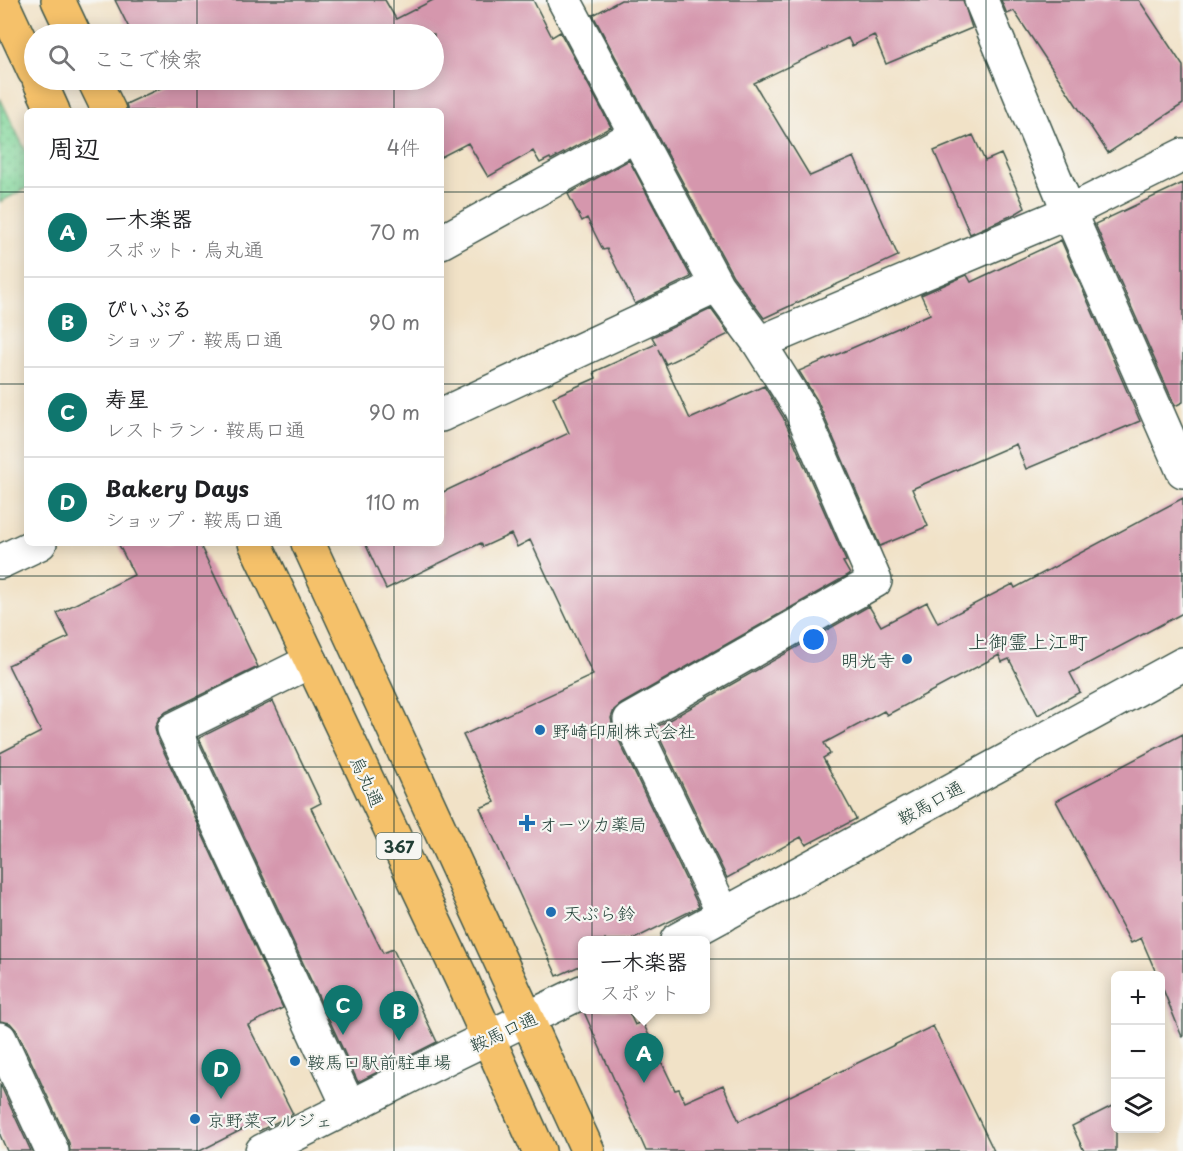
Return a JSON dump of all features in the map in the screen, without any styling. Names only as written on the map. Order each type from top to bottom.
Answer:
[{"type":"highway","points":[[2,0],[24,49]]},
{"type":"highway","points":[[58,0],[69,24]]},
{"type":"highway","points":[[44,90],[52,108]]},
{"type":"highway","points":[[99,90],[108,108]]},
{"type":"highway","name":"烏丸通","points":[[256,546],[539,1151]]},
{"type":"highway","name":"367","points":[[309,546],[588,1151]]},
{"type":"street","points":[[566,0],[717,286],[759,343],[800,408],[875,581],[630,720],[724,915]]},
{"type":"street","points":[[981,0],[1069,212],[1183,471]]},
{"type":"street","points":[[444,240],[636,135]]},
{"type":"street","points":[[759,343],[1069,212],[1183,155]]},
{"type":"street","points":[[444,414],[717,286]]},
{"type":"street","points":[[0,562],[34,546]]},
{"type":"street","points":[[311,661],[174,729],[349,1107]]},
{"type":"street","name":"鞍馬口通","points":[[685,936],[1183,664]]},
{"type":"street","name":"鞍馬口通","points":[[262,1151],[578,994]]},
{"type":"street","points":[[2,1047],[51,1151]]},
{"type":"green space","points":[[0,98],[24,148],[24,190],[0,202]]},
{"type":"building","points":[[115,0],[385,0],[396,19],[433,0],[533,0],[552,37],[560,32],[611,127],[551,160],[550,158],[540,163],[533,151],[488,177],[468,143],[444,155],[444,108],[127,108],[126,104],[156,90],[444,90],[444,24],[127,24]]},
{"type":"building","points":[[621,0],[963,0],[972,28],[886,64],[874,35],[852,46],[848,38],[754,83],[810,176],[854,157],[898,256],[764,318],[733,276],[593,15]]},
{"type":"building","points":[[1001,0],[1139,0],[1183,66],[1183,104],[1108,153],[1014,11],[1007,14]]},
{"type":"building","points":[[973,135],[985,161],[1001,154],[1025,208],[970,234],[934,151]]},
{"type":"building","points":[[629,160],[691,277],[635,304],[607,249],[603,250],[587,218],[582,221],[568,194]]},
{"type":"building","points":[[1183,183],[1183,402],[1175,406],[1095,224]]},
{"type":"building","points":[[1061,240],[1140,421],[1026,469],[1016,444],[912,489],[928,526],[880,546],[817,400],[799,371],[930,314],[921,295],[967,275],[971,282]]},
{"type":"building","points":[[711,309],[729,334],[666,364],[658,349],[690,419],[764,386],[783,417],[850,574],[614,710],[611,718],[613,728],[699,907],[640,936],[578,936],[578,967],[557,976],[480,808],[495,802],[463,735],[593,675],[530,540],[517,547],[511,534],[483,547],[481,543],[386,589],[366,546],[444,546],[444,492],[569,433],[553,397],[596,378],[594,372],[656,344],[652,337]]},
{"type":"building","points":[[1183,498],[1183,613],[1070,673],[1080,692],[1038,715],[1009,659],[1002,662],[999,655],[887,715],[884,711],[824,743],[830,754],[823,758],[856,819],[806,845],[801,837],[727,878],[655,728],[869,606],[881,626],[927,602],[938,623],[1013,584],[1015,588]]},
{"type":"building","points":[[120,546],[200,546],[258,667],[166,712],[159,718],[155,727],[157,737],[283,1008],[248,1025],[293,1114],[259,1131],[255,1123],[200,1151],[70,1151],[69,1143],[17,1031],[10,1023],[0,1021],[0,753],[41,732],[8,665],[69,637],[57,613],[134,575]]},
{"type":"building","points":[[273,701],[321,803],[311,808],[383,953],[393,949],[437,1042],[358,1082],[199,738]]},
{"type":"building","points":[[1183,734],[1182,1037],[1165,994],[1165,971],[1155,971],[1141,938],[1131,943],[1056,801]]},
{"type":"building","points":[[585,1014],[630,1014],[635,1025],[642,1021],[675,1090],[679,1089],[685,1102],[723,1085],[739,1121],[933,1026],[994,1151],[646,1151]]},
{"type":"building","points":[[0,1084],[31,1151],[7,1151],[0,1135]]},
{"type":"building","points":[[1111,1106],[1111,1133],[1116,1133],[1116,1151],[1084,1151],[1072,1126]]},
{"type":"place","name":"明光寺","points":[[907,659]]},
{"type":"place","name":"野崎印刷株式会社","points":[[540,730]]},
{"type":"place","name":"オーツカ薬局","points":[[527,823]]},
{"type":"place","name":"天ぷら鈴","points":[[551,912]]},
{"type":"place","name":"寿星","points":[[343,1035]]},
{"type":"place","name":"ぴいぷる","points":[[399,1041]]},
{"type":"place","name":"鞍馬口駅前駐車場","points":[[295,1061]]},
{"type":"place","name":"一木楽器","points":[[644,1083]]},
{"type":"place","name":"Bakery Days","points":[[221,1099]]},
{"type":"place","name":"京野菜マルジェ","points":[[195,1119]]},
{"type":"district","name":"上御霊上江町","points":[[1028,641]]}]
